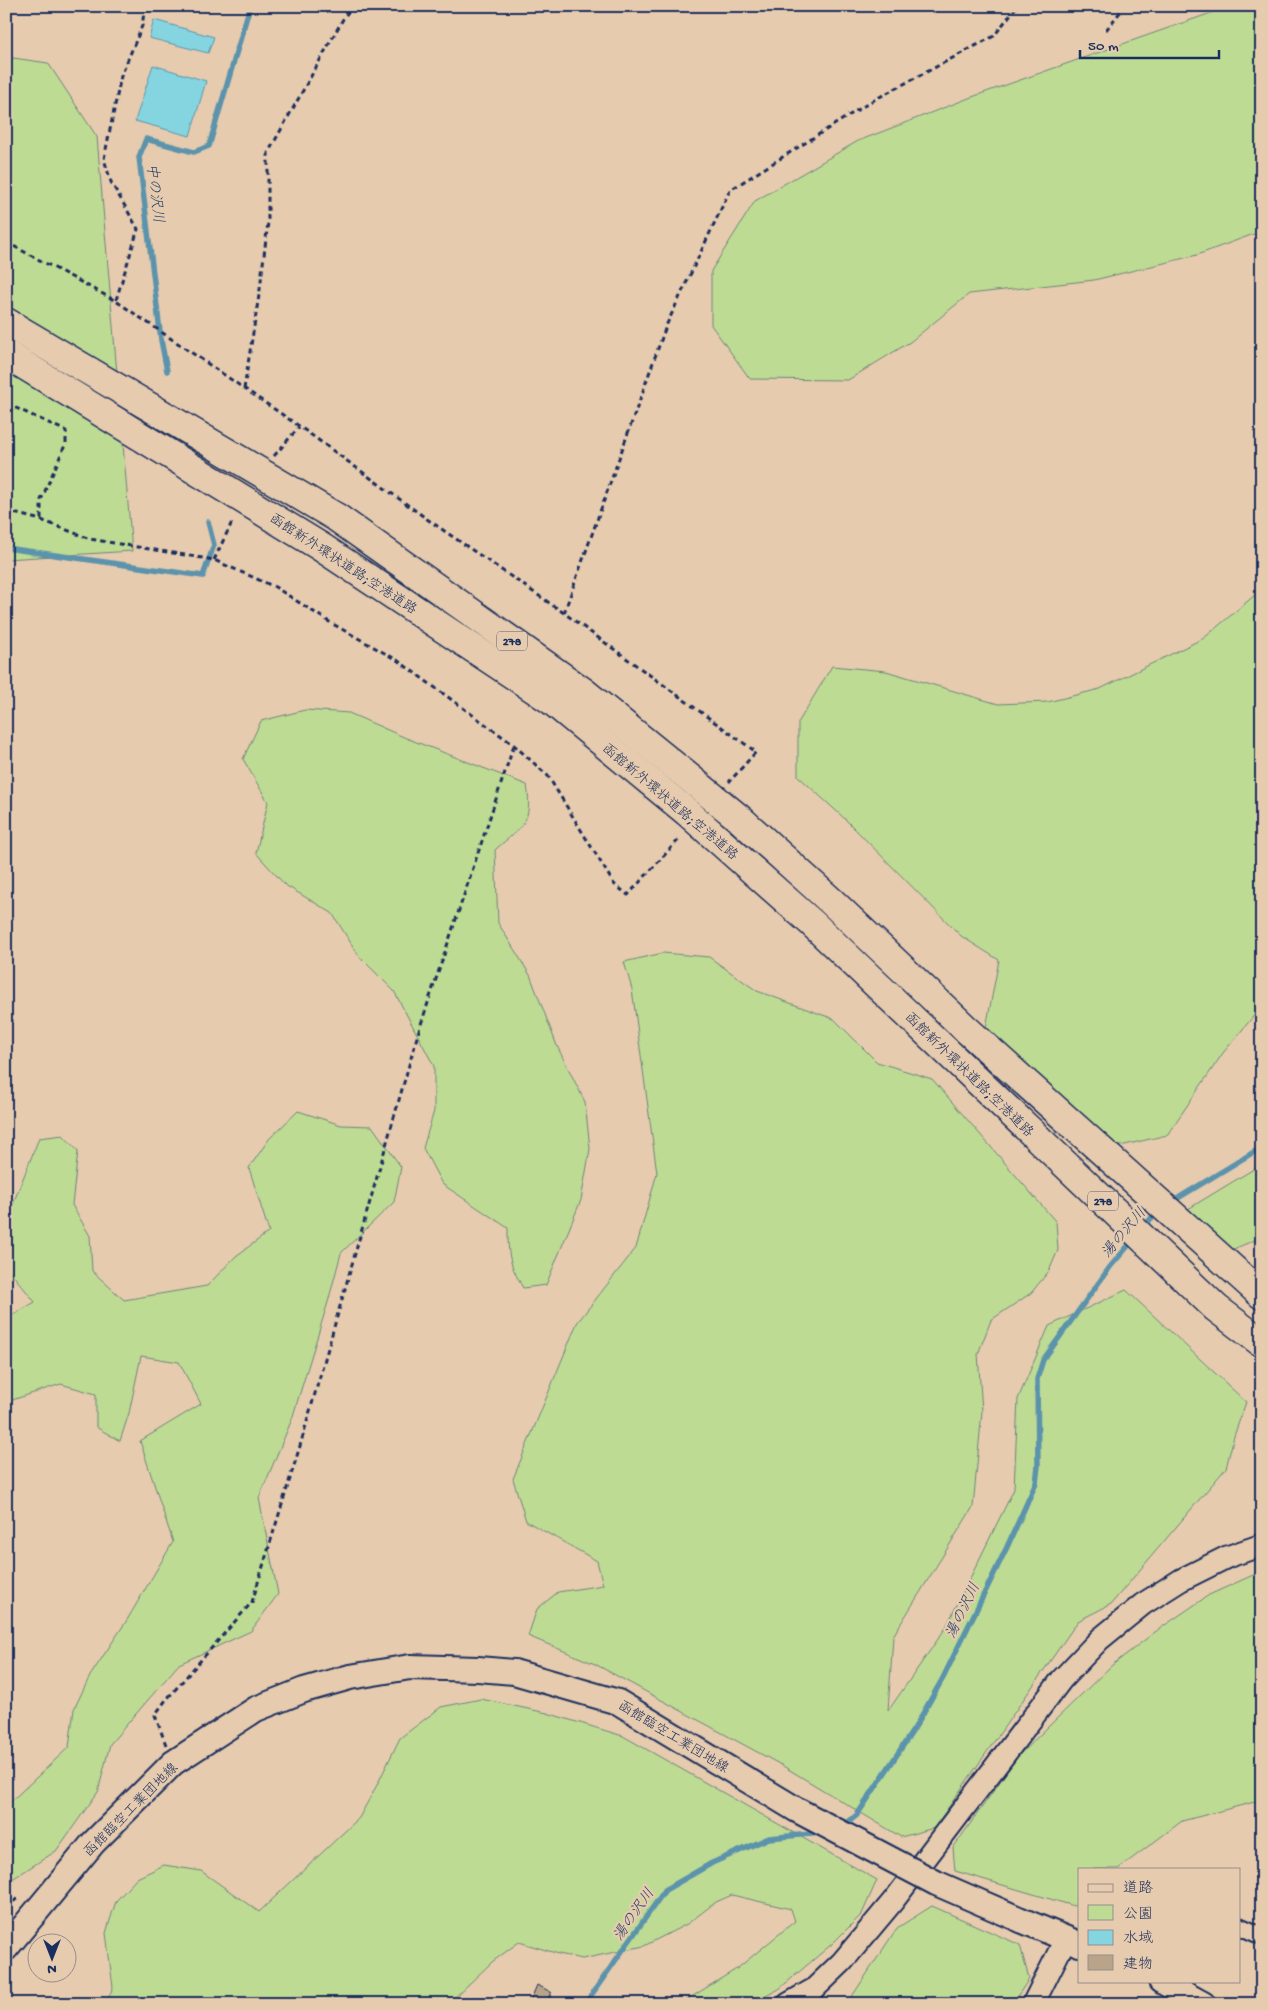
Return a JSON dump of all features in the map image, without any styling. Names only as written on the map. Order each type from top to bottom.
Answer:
[{"type":"highway","name":"函館新外環状道路;空港道路","points":[[6,322],[336,516],[585,693],[740,820],[832,902],[966,1029],[1257,1290]]},
{"type":"highway","name":"函館新外環状道路;空港道路","points":[[6,354],[321,546],[552,700],[695,818],[812,923],[1216,1308],[1262,1343]]},
{"type":"highway","points":[[1216,1308],[1262,1359]]},
{"type":"main road","name":"函館臨空工業団地線","points":[[6,1948],[93,1843],[173,1764],[256,1709],[304,1690],[350,1677],[410,1667],[514,1672],[618,1702],[797,1810],[936,1883],[1073,1941]]},
{"type":"main road","points":[[1162,1982],[1203,2004]]},
{"type":"street","points":[[788,2004],[814,1989],[842,1962],[894,1900],[1062,1679],[1100,1639],[1143,1604],[1181,1580],[1227,1557],[1262,1545]]},
{"type":"street","points":[[1240,1926],[1262,1936]]},
{"type":"street","points":[[1033,2004],[1073,1941]]},
{"type":"path","points":[[116,301],[138,229],[111,182],[104,159],[121,76],[142,26],[145,6]]},
{"type":"path","points":[[244,389],[260,289],[268,222],[268,153],[333,36],[352,6]]},
{"type":"path","points":[[564,613],[666,326],[730,190],[872,101],[994,36],[1017,6]]},
{"type":"path","points":[[1106,30],[1125,6]]},
{"type":"path","points":[[6,242],[116,301],[299,426],[427,519],[564,613],[756,752],[724,788]]},
{"type":"path","points":[[6,407],[16,408],[66,431],[66,443],[41,500],[41,520]]},
{"type":"path","points":[[269,462],[299,426]]},
{"type":"path","points":[[6,511],[41,520],[90,539],[214,560],[275,587],[331,623],[396,660],[514,745],[548,776],[614,884],[628,895],[684,833]]},
{"type":"path","points":[[214,560],[234,518]]},
{"type":"path","points":[[173,1764],[155,1715],[252,1602],[300,1446],[419,1030],[514,745]]},
{"type":"green space","points":[[1231,6],[1262,6],[1262,231],[1197,255],[1094,280],[969,294],[910,342],[848,380],[750,379],[711,325],[711,271],[755,201],[858,141],[969,98]]},
{"type":"green space","points":[[6,57],[48,63],[97,137],[132,551],[6,559]]},
{"type":"green space","points":[[1262,589],[1262,1006],[1223,1053],[1167,1135],[1112,1148],[986,1028],[999,960],[961,936],[845,819],[798,776],[798,723],[832,666],[886,671],[998,704],[1048,702],[1100,689],[1204,638]]},
{"type":"green space","points":[[305,710],[349,713],[406,738],[527,785],[527,817],[519,829],[495,850],[498,923],[530,975],[557,1046],[585,1102],[590,1149],[581,1200],[546,1285],[523,1288],[510,1259],[508,1228],[442,1184],[423,1148],[434,1111],[434,1066],[394,991],[359,956],[332,913],[285,885],[256,853],[268,802],[243,759],[261,721]]},
{"type":"green space","points":[[663,953],[709,957],[757,991],[834,1019],[877,1062],[932,1079],[1056,1222],[1058,1250],[1049,1271],[1031,1293],[991,1320],[978,1354],[982,1411],[973,1507],[893,1636],[888,1711],[945,1629],[1014,1489],[1018,1399],[1049,1326],[1126,1290],[1246,1402],[1234,1436],[1226,1468],[1111,1604],[1078,1621],[934,1828],[901,1837],[783,1766],[595,1664],[528,1636],[537,1609],[558,1592],[603,1585],[597,1561],[526,1521],[513,1479],[577,1323],[636,1248],[657,1173],[632,989],[624,962]]},
{"type":"green space","points":[[298,1111],[341,1125],[372,1126],[401,1167],[394,1202],[341,1253],[292,1419],[259,1498],[278,1594],[251,1631],[179,1664],[110,1744],[98,1792],[56,1851],[6,1883],[6,1806],[69,1747],[74,1709],[90,1676],[127,1620],[173,1542],[140,1441],[201,1404],[179,1362],[141,1356],[129,1413],[120,1441],[96,1427],[96,1394],[61,1384],[6,1402],[6,1319],[35,1302],[8,1269],[7,1219],[39,1138],[63,1135],[78,1151],[72,1205],[90,1236],[92,1271],[124,1300],[207,1286],[236,1256],[269,1232],[249,1168],[269,1139]]},
{"type":"green space","points":[[1262,1164],[1262,1237],[1224,1253],[1186,1239],[1188,1209]]},
{"type":"green space","points":[[1262,1571],[1262,1800],[1182,1821],[1119,1868],[1078,1868],[1078,1903],[1074,1906],[955,1871],[953,1848],[1019,1755],[1111,1666],[1155,1632],[1209,1595]]},
{"type":"green space","points":[[481,1699],[547,1713],[623,1736],[877,1880],[862,1914],[833,1943],[779,1989],[751,2004],[680,2004],[738,1968],[795,1921],[791,1909],[732,1895],[716,1902],[687,1924],[644,1946],[582,1959],[519,1942],[492,1962],[448,2004],[106,2004],[113,1987],[106,1933],[116,1901],[137,1878],[164,1865],[201,1871],[259,1912],[359,1818],[400,1738],[441,1707]]},
{"type":"green space","points":[[932,1906],[1020,1945],[1029,1979],[1012,2004],[847,2004],[897,1928]]},
{"type":"water","points":[[154,20],[214,37],[208,53],[149,38]]},
{"type":"water","points":[[153,65],[206,81],[190,136],[135,121]]},
{"type":"building","points":[[537,1985],[551,1992],[546,2004],[529,2004]]},
{"type":"waterway","name":"中の沢川","points":[[167,371],[161,340],[139,157],[146,139],[194,152],[209,146],[250,6]]},
{"type":"waterway","name":"中の沢川","points":[[6,548],[203,576],[214,545],[208,522]]},
{"type":"waterway","name":"湯の沢川","points":[[1170,1203],[1262,1147]]},
{"type":"waterway","name":"湯の沢川","points":[[1143,1228],[1158,1210]]},
{"type":"waterway","name":"湯の沢川","points":[[842,1827],[857,1815],[914,1729],[943,1678],[1036,1483],[1038,1466],[1037,1379],[1043,1360],[1110,1267],[1134,1239]]},
{"type":"waterway","name":"湯の沢川","points":[[585,2004],[665,1890],[712,1863],[769,1838],[821,1833]]}]
